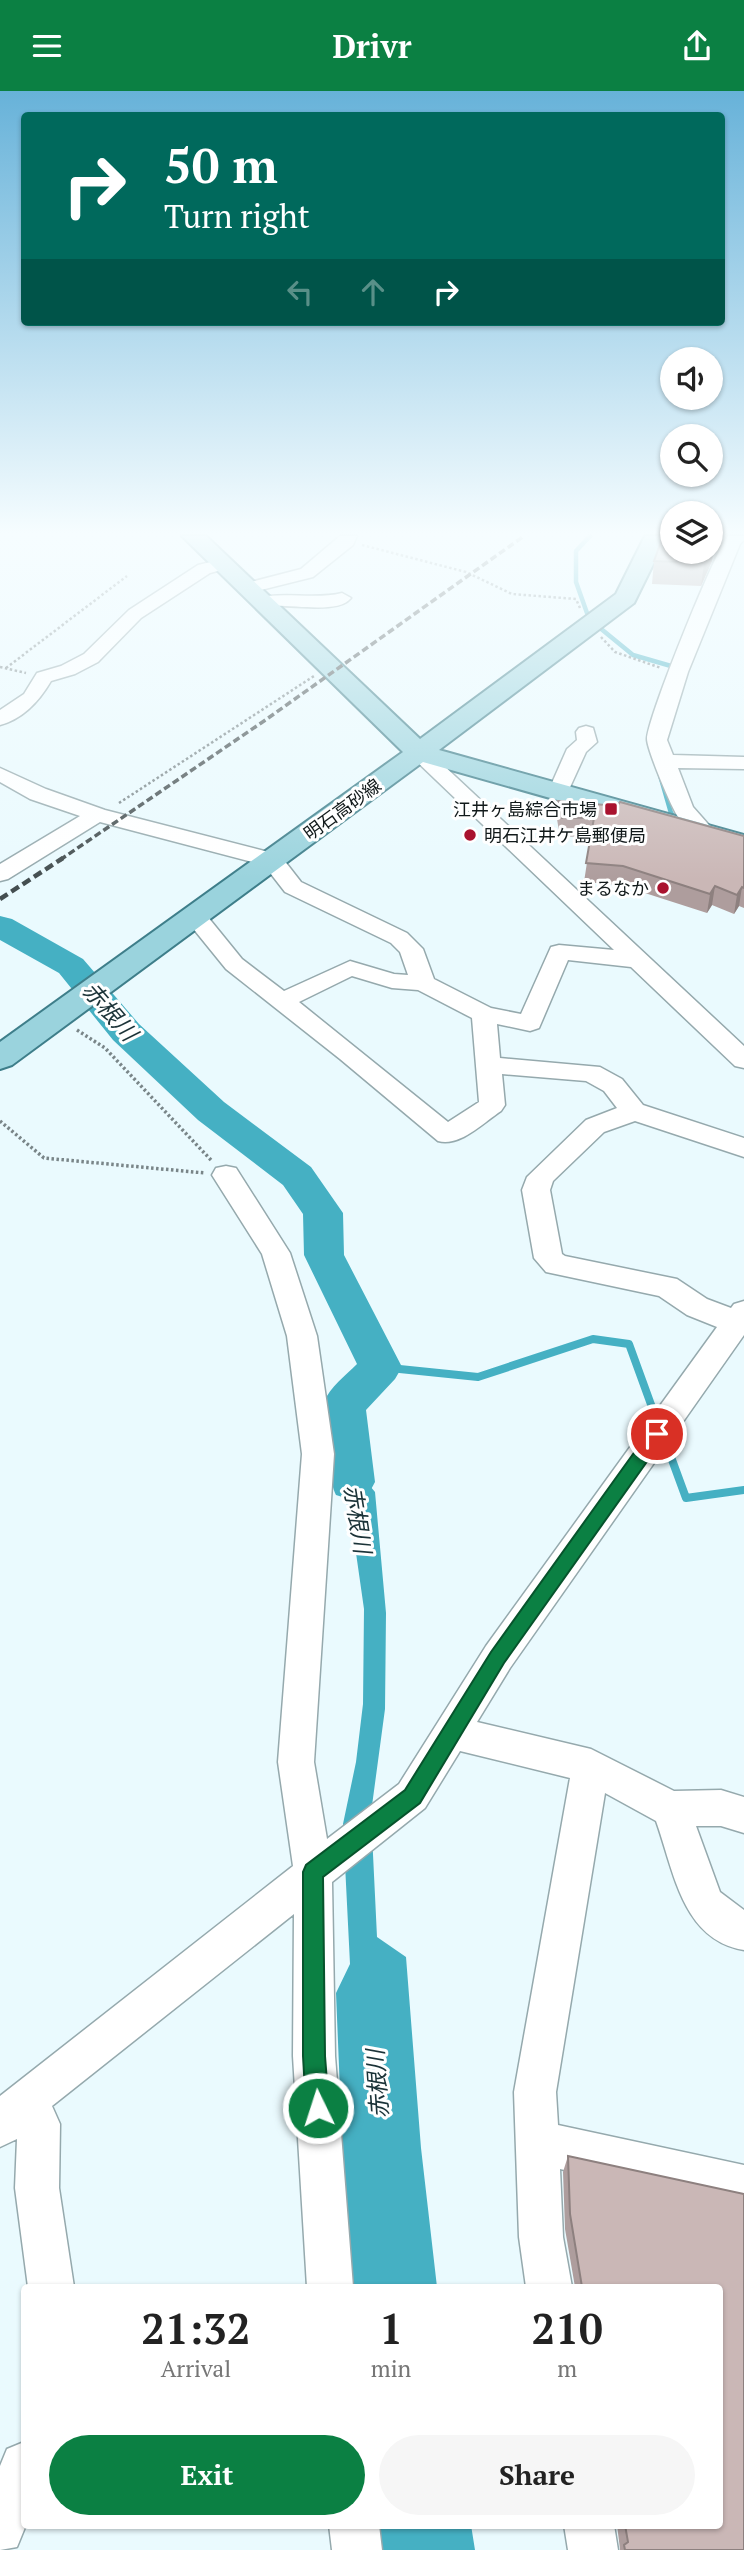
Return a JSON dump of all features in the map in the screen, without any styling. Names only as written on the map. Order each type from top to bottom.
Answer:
[{"type":"main road","points":[[313,651],[419,753],[744,844]]},
{"type":"main road","name":"明石高砂線","points":[[0,1058],[419,753],[554,651]]},
{"type":"street","points":[[0,719],[31,698],[44,677],[68,670],[91,658],[98,651]]},
{"type":"street","points":[[688,651],[678,672],[657,740],[683,809],[705,833]]},
{"type":"street","points":[[559,792],[577,750],[587,742],[586,731]]},
{"type":"street","points":[[419,753],[744,1060]]},
{"type":"street","points":[[665,761],[744,763]]},
{"type":"street","points":[[0,774],[38,794],[97,815],[272,860],[293,887],[399,938],[411,949],[423,983]]},
{"type":"street","points":[[0,874],[97,815]]},
{"type":"street","points":[[195,916],[234,964],[349,1052],[447,1135],[492,1105],[484,1014]]},
{"type":"street","points":[[282,1000],[350,968],[392,981],[423,983],[484,1014],[530,1023],[559,952],[637,960]]},
{"type":"street","points":[[488,1065],[591,1073],[613,1085],[634,1111],[744,1148]]},
{"type":"street","points":[[13,2114],[313,1872],[412,1796],[498,1657],[740,1317],[697,1307],[667,1287],[556,1265],[548,1258],[537,1189],[541,1177],[595,1126],[634,1111]]},
{"type":"street","points":[[226,1175],[276,1253],[302,1336],[318,1454],[296,1762],[313,1872],[314,2056],[330,2284]]},
{"type":"street","points":[[452,1733],[591,1766],[671,1809],[721,1808],[744,1815]]},
{"type":"street","points":[[549,2284],[541,2237],[535,2092],[591,1766]]},
{"type":"street","points":[[671,1809],[705,1905],[731,1928],[744,1930]]},
{"type":"street","points":[[13,2114],[39,2124],[37,2188],[51,2284]]},
{"type":"street","points":[[536,2142],[744,2187]]},
{"type":"street","points":[[0,2531],[21,2474]]},
{"type":"street","points":[[354,2529],[357,2550]]},
{"type":"street","points":[[590,2529],[593,2550]]},
{"type":"path","points":[[6,668],[29,651]]},
{"type":"path","points":[[614,651],[643,663],[678,672]]},
{"type":"path","points":[[97,815],[106,812],[329,666]]},
{"type":"path","points":[[57,1017],[105,1048],[226,1175]]},
{"type":"path","points":[[0,1121],[44,1157],[226,1175]]},
{"type":"water","points":[[346,1422],[359,1473],[375,1492],[386,1613],[385,1709],[371,1813],[377,1937],[406,1957],[421,2148],[437,2284],[348,2284],[336,1993],[350,1964],[343,1824],[356,1762],[363,1704],[364,1609],[351,1518],[340,1483]]},
{"type":"water","points":[[371,2529],[472,2529],[475,2550],[374,2550]]},
{"type":"building","points":[[558,801],[617,806],[620,802],[744,836],[744,888],[742,887],[737,895],[715,886],[710,894],[623,866],[586,863],[594,818],[562,818]]},
{"type":"building","points":[[568,2156],[744,2194],[744,2550],[625,2550],[624,2545],[628,2542],[626,2529],[723,2529],[723,2284],[582,2284],[570,2214]]},
{"type":"waterway","points":[[628,651],[633,655],[671,666],[671,675]]},
{"type":"waterway","points":[[660,775],[671,813],[678,822]]},
{"type":"waterway","name":"赤根川","points":[[0,926],[71,966],[126,1032],[211,1111],[297,1176],[323,1213],[324,1255],[380,1367],[344,1405],[352,1482]]},
{"type":"waterway","points":[[380,1367],[478,1377],[593,1339],[629,1344],[657,1421]]},
{"type":"waterway","points":[[664,1438],[686,1498],[744,1490]]},
{"type":"railway","points":[[62,859],[363,651]]},
{"type":"railway","points":[[0,899],[62,859]]},
{"type":"place","name":"江井ヶ島綜合市場","points":[[611,809]]},
{"type":"place","name":"明石江井ケ島郵便局","points":[[470,835]]},
{"type":"place","name":"まるなか","points":[[663,888]]},
{"type":"route","points":[[318,2108],[314,2056],[313,1872],[412,1796],[498,1657],[657,1434]]}]
